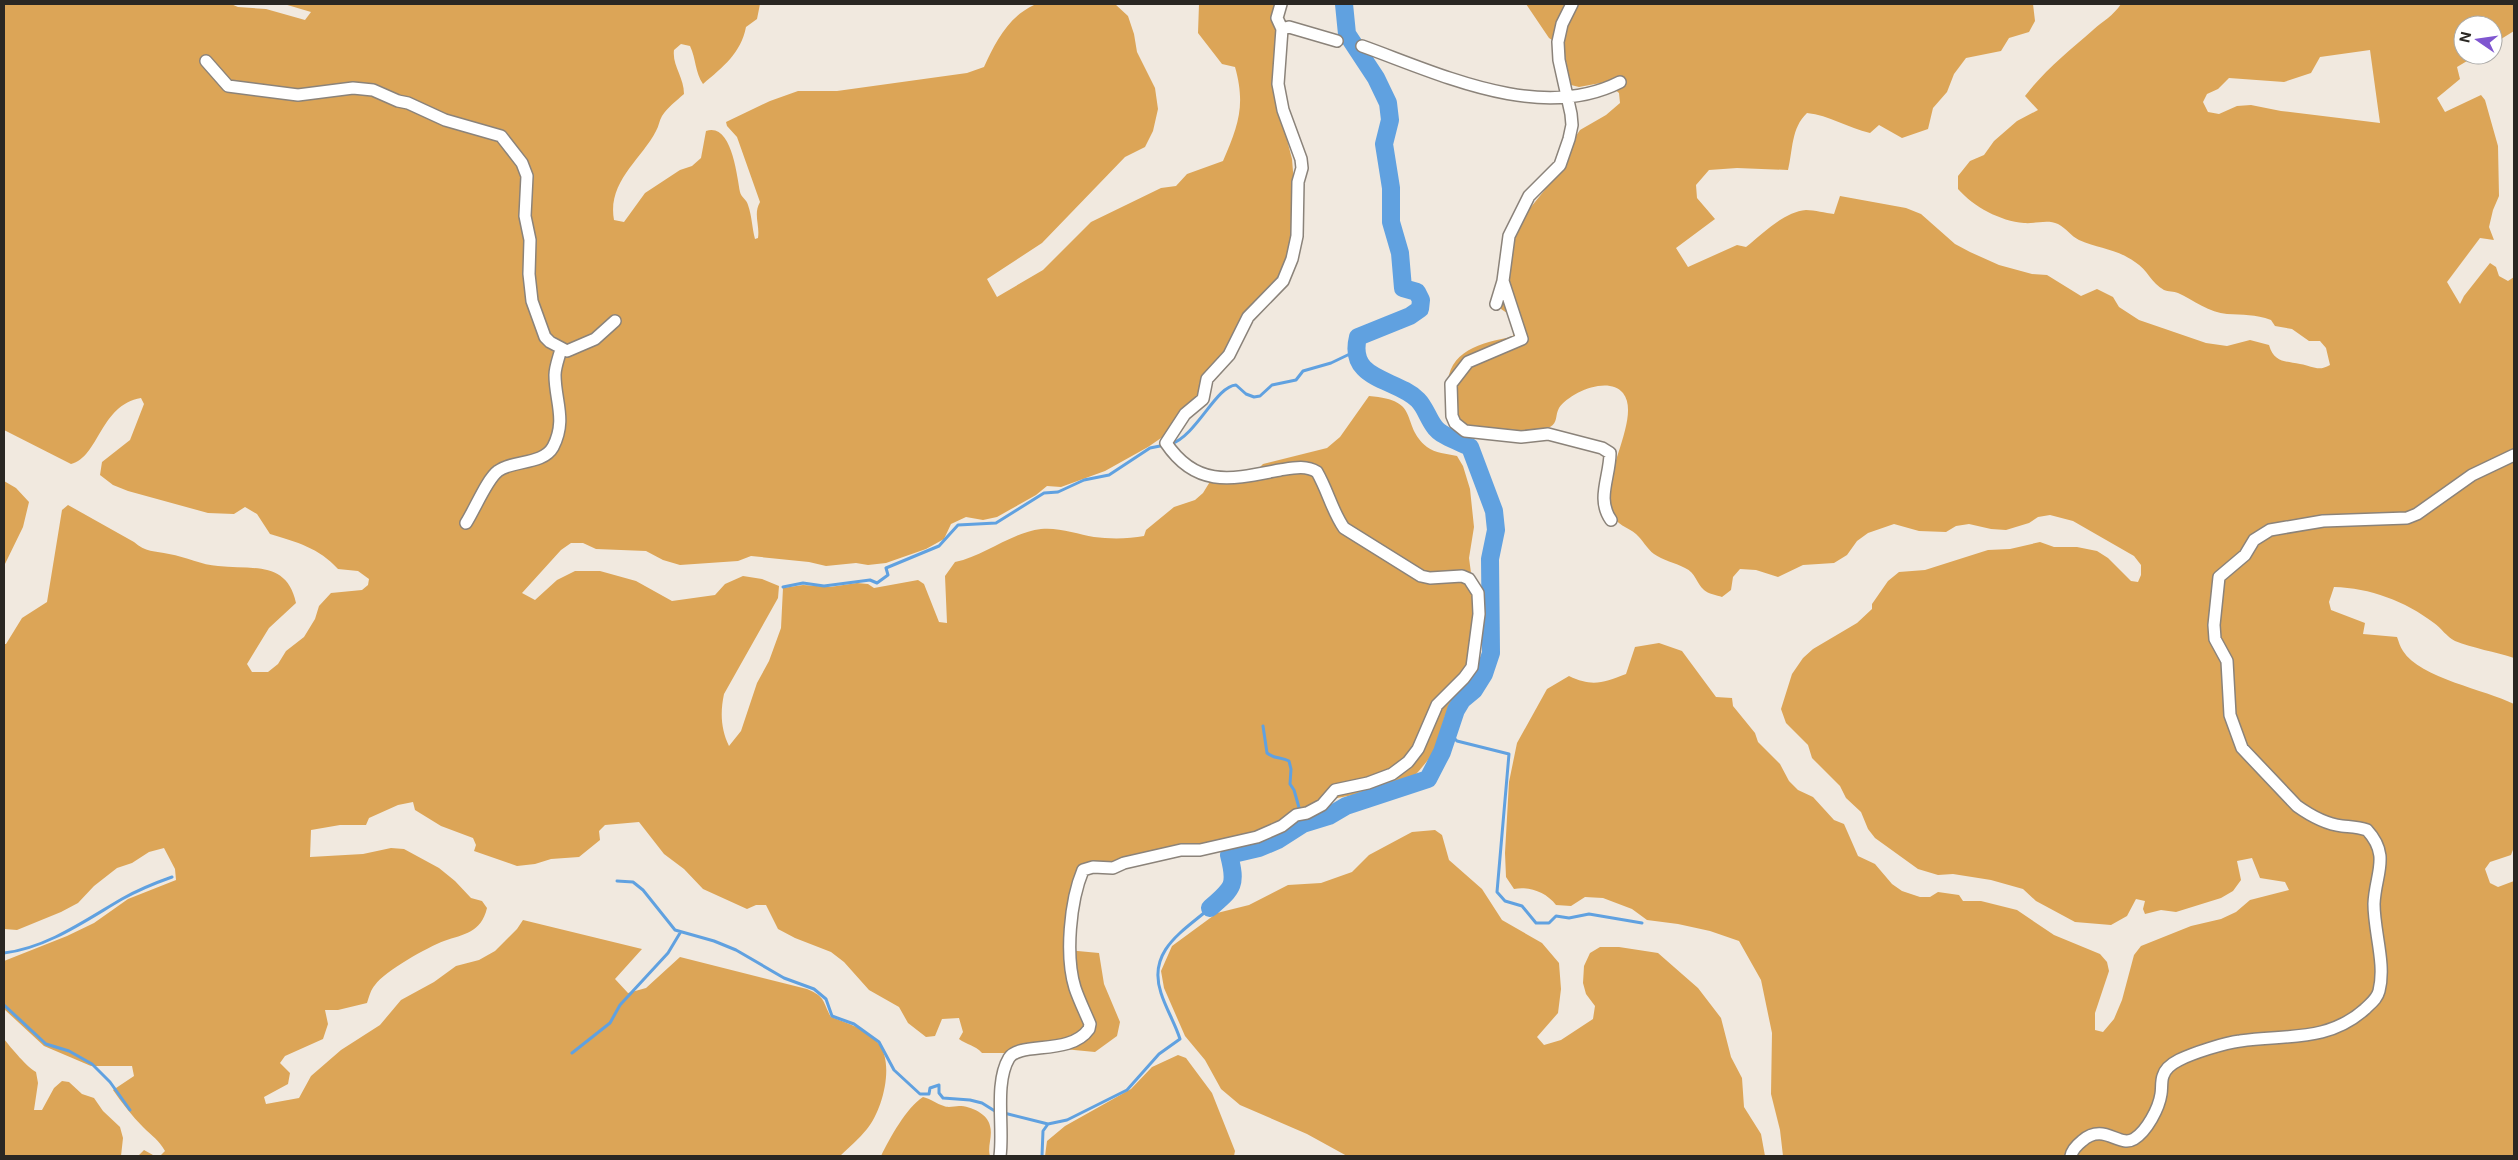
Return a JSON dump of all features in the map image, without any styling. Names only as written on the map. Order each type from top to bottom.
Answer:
[{"type":"street","points":[[1000,1156],[1002,1145],[1000,1098],[1009,1058],[1014,1053],[1024,1050],[1071,1043],[1089,1029],[1090,1024],[1075,987],[1071,950],[1071,914],[1083,870],[1093,867],[1113,868],[1124,863],[1181,850],[1200,850],[1257,837],[1282,826],[1296,815],[1307,813],[1322,805],[1335,790],[1355,787],[1392,774],[1408,762],[1418,749],[1427,730],[1431,715],[1437,706],[1464,678],[1472,667],[1475,656],[1479,614],[1478,592],[1474,585],[1462,576],[1430,578],[1421,576],[1344,528],[1336,517],[1325,486],[1317,472],[1302,468],[1233,479],[1203,475],[1191,469],[1166,443],[1185,414],[1203,399],[1207,379],[1228,354],[1248,317],[1283,281],[1292,259],[1297,236],[1298,182],[1302,168],[1301,159],[1283,110],[1278,84],[1282,29],[1277,18],[1281,4]]},
{"type":"street","points":[[1496,304],[1503,281],[1506,246],[1514,225],[1529,196],[1560,165],[1569,139],[1572,125],[1558,42],[1562,24],[1572,4]]},
{"type":"street","points":[[1282,29],[1289,27],[1337,41]]},
{"type":"street","points":[[1362,46],[1423,68],[1510,94],[1543,99],[1568,98],[1605,90],[1620,82]]},
{"type":"street","points":[[206,61],[228,86],[298,95],[353,88],[373,90],[445,120],[501,136],[522,163],[527,176],[525,216],[530,240],[528,274],[532,301],[544,337],[567,351],[595,339],[615,322]]},
{"type":"street","points":[[1503,281],[1522,339],[1468,362],[1451,384],[1452,416],[1456,423],[1465,431],[1520,437],[1548,434],[1606,450],[1610,453],[1610,463],[1603,503],[1605,511],[1611,520]]},
{"type":"street","points":[[466,523],[492,476],[506,467],[537,458],[550,451],[553,446],[560,424],[560,404],[555,374],[561,349]]},
{"type":"street","points":[[2071,1156],[2074,1149],[2091,1134],[2099,1132],[2128,1140],[2133,1140],[2140,1134],[2160,1104],[2163,1075],[2177,1061],[2227,1043],[2262,1038],[2288,1039],[2320,1032],[2349,1021],[2375,1000],[2379,991],[2380,978],[2374,904],[2381,864],[2379,846],[2366,830],[2321,821],[2303,810],[2242,748],[2230,715],[2227,661],[2215,639],[2214,625],[2219,577],[2245,555],[2254,540],[2270,530],[2323,521],[2407,518],[2423,510],[2472,475],[2514,455]]},
{"type":"shaded area","points":[[1060,3],[1115,4],[1128,16],[1137,52],[1155,88],[1158,109],[1153,131],[1145,147],[1125,157],[1042,243],[987,279],[997,297],[1043,270],[1091,222],[1161,188],[1176,186],[1187,174],[1223,161],[1233,137],[1239,115],[1240,93],[1235,67],[1222,64],[1198,33],[1199,4],[1274,4],[1277,34],[1274,64],[1276,97],[1292,159],[1294,184],[1293,235],[1281,277],[1220,361],[1199,396],[1164,436],[1105,471],[1061,487],[1047,486],[1036,495],[997,517],[983,520],[966,517],[951,524],[944,539],[926,549],[886,563],[826,566],[809,562],[751,556],[738,561],[680,565],[663,560],[646,551],[596,549],[583,543],[571,543],[561,550],[522,593],[535,600],[557,580],[575,571],[600,571],[636,581],[672,601],[715,595],[725,584],[743,576],[762,579],[779,586],[778,598],[724,694],[722,721],[729,746],[741,731],[757,683],[769,661],[781,628],[783,588],[803,585],[830,587],[857,583],[868,584],[874,588],[918,580],[924,584],[939,622],[947,623],[945,576],[955,562],[977,555],[1019,535],[1041,529],[1061,530],[1106,538],[1144,536],[1146,530],[1174,507],[1195,500],[1203,493],[1211,480],[1247,480],[1263,464],[1327,448],[1340,437],[1369,396],[1386,398],[1397,402],[1404,408],[1414,430],[1427,447],[1437,452],[1457,456],[1463,466],[1470,489],[1474,527],[1469,558],[1474,595],[1476,665],[1445,716],[1433,754],[1408,782],[1381,790],[1315,802],[1261,832],[1108,865],[1085,866],[1067,950],[1099,953],[1104,984],[1120,1022],[1117,1036],[1095,1052],[1043,1047],[1008,1053],[982,1053],[977,1048],[959,1039],[963,1032],[959,1018],[942,1019],[935,1036],[926,1037],[908,1023],[899,1007],[869,990],[844,962],[831,952],[778,929],[766,905],[756,905],[747,909],[703,889],[684,869],[664,854],[639,822],[605,825],[599,831],[600,840],[579,857],[551,859],[535,864],[517,866],[474,851],[476,845],[473,838],[441,826],[415,810],[413,802],[398,805],[369,818],[366,825],[340,825],[311,830],[310,857],[363,854],[391,848],[404,849],[439,868],[471,898],[482,901],[487,908],[481,923],[476,928],[428,948],[380,979],[370,993],[367,1003],[338,1010],[325,1010],[328,1024],[323,1039],[285,1056],[280,1063],[290,1073],[288,1084],[264,1097],[266,1104],[299,1098],[311,1076],[341,1050],[380,1025],[401,1000],[434,982],[456,966],[479,960],[495,951],[517,929],[523,920],[642,949],[615,979],[628,993],[646,988],[680,957],[807,989],[818,994],[831,1017],[868,1034],[878,1043],[883,1051],[886,1062],[885,1086],[873,1121],[861,1136],[840,1156],[138,1156],[144,1150],[153,1155],[161,1155],[165,1151],[158,1141],[131,1114],[113,1090],[134,1076],[132,1066],[91,1066],[44,1046],[4,1009],[4,961],[67,936],[94,923],[128,899],[176,880],[175,869],[164,848],[149,852],[132,863],[117,868],[94,886],[78,903],[17,930],[4,929],[4,644],[6,644],[22,618],[47,602],[62,510],[68,505],[142,548],[200,563],[266,570],[276,573],[285,580],[291,589],[296,603],[269,628],[247,664],[252,672],[268,672],[278,664],[286,651],[304,637],[315,619],[319,606],[331,593],[362,590],[368,585],[369,579],[358,571],[338,569],[315,551],[270,534],[257,514],[245,507],[234,514],[208,513],[128,491],[113,485],[100,475],[102,462],[130,440],[144,404],[141,398],[127,403],[117,410],[108,420],[88,452],[71,464],[4,430],[4,4],[231,4],[238,7],[266,9],[305,20],[311,12],[284,4],[760,4],[757,19],[746,27],[744,36],[735,52],[703,84],[698,75],[690,46],[681,44],[674,50],[684,94],[662,116],[650,142],[620,183],[613,206],[614,220],[624,222],[645,193],[680,170],[692,166],[701,158],[706,131],[715,130],[722,135],[732,152],[740,192],[749,209],[755,239],[758,238],[757,211],[760,202],[737,137],[727,126],[726,122],[770,101],[798,91],[837,91],[967,73],[984,67],[1003,31],[1017,16],[1034,5]]},
{"type":"shaded area","points":[[1526,4],[2033,4],[2035,21],[2029,32],[2009,38],[2001,51],[1966,58],[1954,74],[1947,92],[1933,108],[1928,129],[1902,138],[1879,125],[1870,133],[1823,116],[1807,113],[1795,132],[1788,170],[1737,168],[1709,170],[1696,185],[1697,198],[1715,219],[1676,248],[1688,267],[1737,245],[1746,247],[1774,224],[1789,215],[1806,210],[1834,214],[1840,196],[1906,208],[1921,214],[1955,244],[1970,252],[1999,265],[2032,274],[2047,275],[2081,296],[2097,289],[2113,297],[2119,307],[2139,320],[2206,343],[2227,346],[2250,340],[2269,345],[2274,355],[2281,360],[2322,368],[2330,365],[2326,348],[2320,341],[2309,341],[2292,329],[2275,326],[2271,320],[2265,318],[2221,313],[2208,309],[2178,293],[2164,290],[2139,265],[2128,257],[2079,240],[2058,224],[2015,222],[1988,212],[1964,196],[1958,189],[1958,176],[1970,161],[1984,155],[1994,141],[2017,121],[2038,110],[2025,96],[2049,69],[2121,4],[2514,4],[2514,31],[2503,38],[2503,15],[2453,15],[2453,65],[2460,65],[2457,67],[2460,79],[2437,98],[2445,112],[2481,95],[2485,100],[2498,146],[2499,196],[2489,227],[2494,240],[2480,238],[2447,282],[2460,304],[2490,263],[2496,267],[2499,276],[2508,281],[2514,277],[2514,658],[2455,641],[2423,615],[2399,602],[2374,593],[2334,587],[2329,602],[2331,610],[2365,623],[2363,634],[2397,637],[2403,651],[2424,669],[2514,704],[2514,847],[2511,855],[2490,862],[2485,869],[2490,883],[2498,887],[2514,881],[2514,1156],[1783,1156],[1780,1130],[1771,1094],[1772,1033],[1761,980],[1739,941],[1710,931],[1647,920],[1632,909],[1603,898],[1585,897],[1571,906],[1556,905],[1552,900],[1537,891],[1525,888],[1514,889],[1506,877],[1505,853],[1509,782],[1517,743],[1547,689],[1569,676],[1591,683],[1611,680],[1626,674],[1635,647],[1659,643],[1682,651],[1716,697],[1732,698],[1733,706],[1755,733],[1758,742],[1780,764],[1789,781],[1798,790],[1813,797],[1834,820],[1844,824],[1858,856],[1875,864],[1892,884],[1902,891],[1920,897],[1930,897],[1938,892],[1959,895],[1963,901],[1981,901],[2017,910],[2054,935],[2100,954],[2107,962],[2109,971],[2095,1013],[2095,1030],[2103,1032],[2114,1019],[2122,1000],[2134,955],[2141,946],[2191,926],[2221,919],[2236,912],[2250,900],[2289,890],[2285,882],[2260,878],[2252,858],[2237,861],[2241,880],[2233,891],[2221,898],[2176,912],[2161,910],[2145,914],[2143,909],[2145,901],[2136,899],[2127,916],[2111,925],[2075,922],[2036,901],[2023,889],[1991,880],[1953,874],[1938,875],[1918,869],[1875,838],[1868,829],[1861,812],[1846,798],[1840,786],[1812,758],[1808,745],[1786,723],[1781,709],[1792,674],[1803,658],[1813,649],[1857,623],[1872,609],[1872,604],[1888,581],[1899,572],[1925,570],[1988,550],[2010,549],[2040,542],[2054,547],[2077,547],[2097,551],[2108,558],[2131,581],[2138,582],[2141,575],[2141,565],[2134,556],[2073,521],[2050,515],[2038,517],[2029,523],[2006,530],[1969,524],[1956,526],[1946,532],[1919,531],[1894,524],[1868,533],[1857,541],[1847,555],[1834,563],[1803,565],[1778,577],[1756,570],[1740,569],[1733,577],[1731,590],[1722,597],[1704,590],[1689,570],[1654,554],[1638,536],[1613,517],[1608,501],[1609,486],[1624,434],[1628,404],[1623,393],[1616,388],[1599,386],[1589,388],[1571,397],[1559,408],[1553,425],[1543,429],[1522,431],[1483,430],[1467,427],[1460,422],[1450,404],[1448,395],[1448,380],[1451,369],[1457,359],[1476,347],[1512,337],[1515,331],[1513,317],[1501,309],[1510,244],[1527,212],[1563,167],[1572,142],[1580,130],[1606,115],[1620,103],[1619,93],[1606,82],[1579,87],[1571,85],[1563,47],[1549,38]],"holes":[[[2370,50],[2380,123],[2281,111],[2251,105],[2237,106],[2219,114],[2208,112],[2203,102],[2207,94],[2218,89],[2229,78],[2284,82],[2311,73],[2320,57]]]},
{"type":"shaded area","points":[[4,481],[16,488],[29,502],[23,527],[4,566]]},
{"type":"shaded area","points":[[1435,830],[1442,835],[1449,860],[1482,889],[1502,920],[1542,943],[1559,963],[1561,989],[1558,1013],[1537,1037],[1544,1045],[1561,1040],[1593,1019],[1595,1006],[1586,994],[1583,983],[1584,966],[1590,953],[1600,947],[1619,947],[1658,953],[1698,988],[1721,1018],[1731,1057],[1742,1078],[1744,1107],[1761,1134],[1765,1156],[1347,1156],[1307,1134],[1240,1105],[1221,1089],[1205,1060],[1185,1036],[1164,988],[1161,971],[1172,946],[1217,913],[1249,905],[1288,885],[1321,883],[1352,872],[1369,855],[1412,832]]},
{"type":"shaded area","points":[[4,1039],[24,1062],[36,1072],[38,1083],[34,1110],[42,1110],[54,1088],[62,1081],[69,1082],[82,1094],[94,1098],[103,1111],[120,1127],[123,1138],[121,1156],[4,1156]]},
{"type":"shaded area","points":[[1178,1055],[1186,1058],[1212,1093],[1235,1151],[1234,1156],[1045,1156],[1047,1141],[1065,1126],[1131,1089],[1152,1067]]},
{"type":"shaded area","points":[[923,1097],[946,1107],[964,1106],[982,1114],[989,1122],[991,1130],[990,1156],[881,1156],[905,1116]]},
{"type":"waterway","points":[[1210,908],[1224,896],[1231,886],[1233,874],[1229,855],[1259,848],[1278,840],[1303,824],[1329,816],[1346,806],[1428,779],[1442,752],[1456,710],[1462,700],[1474,690],[1484,674],[1491,653],[1490,559],[1496,530],[1494,511],[1470,447],[1445,436],[1437,430],[1425,409],[1409,393],[1366,370],[1360,362],[1357,351],[1358,337],[1410,316],[1420,309],[1421,300],[1417,292],[1403,288],[1400,253],[1391,222],[1391,188],[1384,144],[1390,120],[1388,103],[1376,78],[1347,34],[1344,4]]},
{"type":"waterway","points":[[1171,444],[1189,431],[1221,393],[1229,387],[1236,385],[1246,394],[1254,397],[1260,396],[1272,385],[1296,380],[1303,371],[1331,363],[1356,351]]},
{"type":"waterway","points":[[783,587],[803,583],[824,586],[870,580],[877,583],[888,575],[886,568],[939,546],[958,525],[996,523],[1044,493],[1058,492],[1084,480],[1109,475],[1150,448],[1165,445]]},
{"type":"waterway","points":[[1263,726],[1267,753],[1289,761],[1291,769],[1290,784],[1294,790],[1300,811]]},
{"type":"waterway","points":[[1447,731],[1457,741],[1509,754],[1497,892],[1505,901],[1522,906],[1536,923],[1549,923],[1556,916],[1569,918],[1589,914],[1642,923]]},
{"type":"waterway","points":[[1301,817],[1303,824]]},
{"type":"waterway","points":[[4,953],[20,950],[51,939],[128,896],[172,877]]},
{"type":"waterway","points":[[617,881],[633,882],[643,890],[675,930],[714,941],[736,950],[784,978],[814,989],[826,999],[832,1016],[854,1024],[879,1042],[894,1070],[920,1094],[929,1094],[930,1088],[939,1085],[939,1093],[943,1098],[982,1103],[998,1113]]},
{"type":"waterway","points":[[1042,1156],[1043,1131],[1048,1124],[1067,1120],[1127,1090],[1159,1054],[1180,1039],[1161,993],[1158,978],[1159,965],[1163,954],[1178,934],[1210,908]]},
{"type":"waterway","points":[[572,1053],[610,1023],[620,1005],[668,953],[680,933]]},
{"type":"waterway","points":[[4,1005],[46,1044],[69,1051],[92,1064],[110,1082],[130,1110]]},
{"type":"waterway","points":[[1004,1113],[1048,1124]]}]
